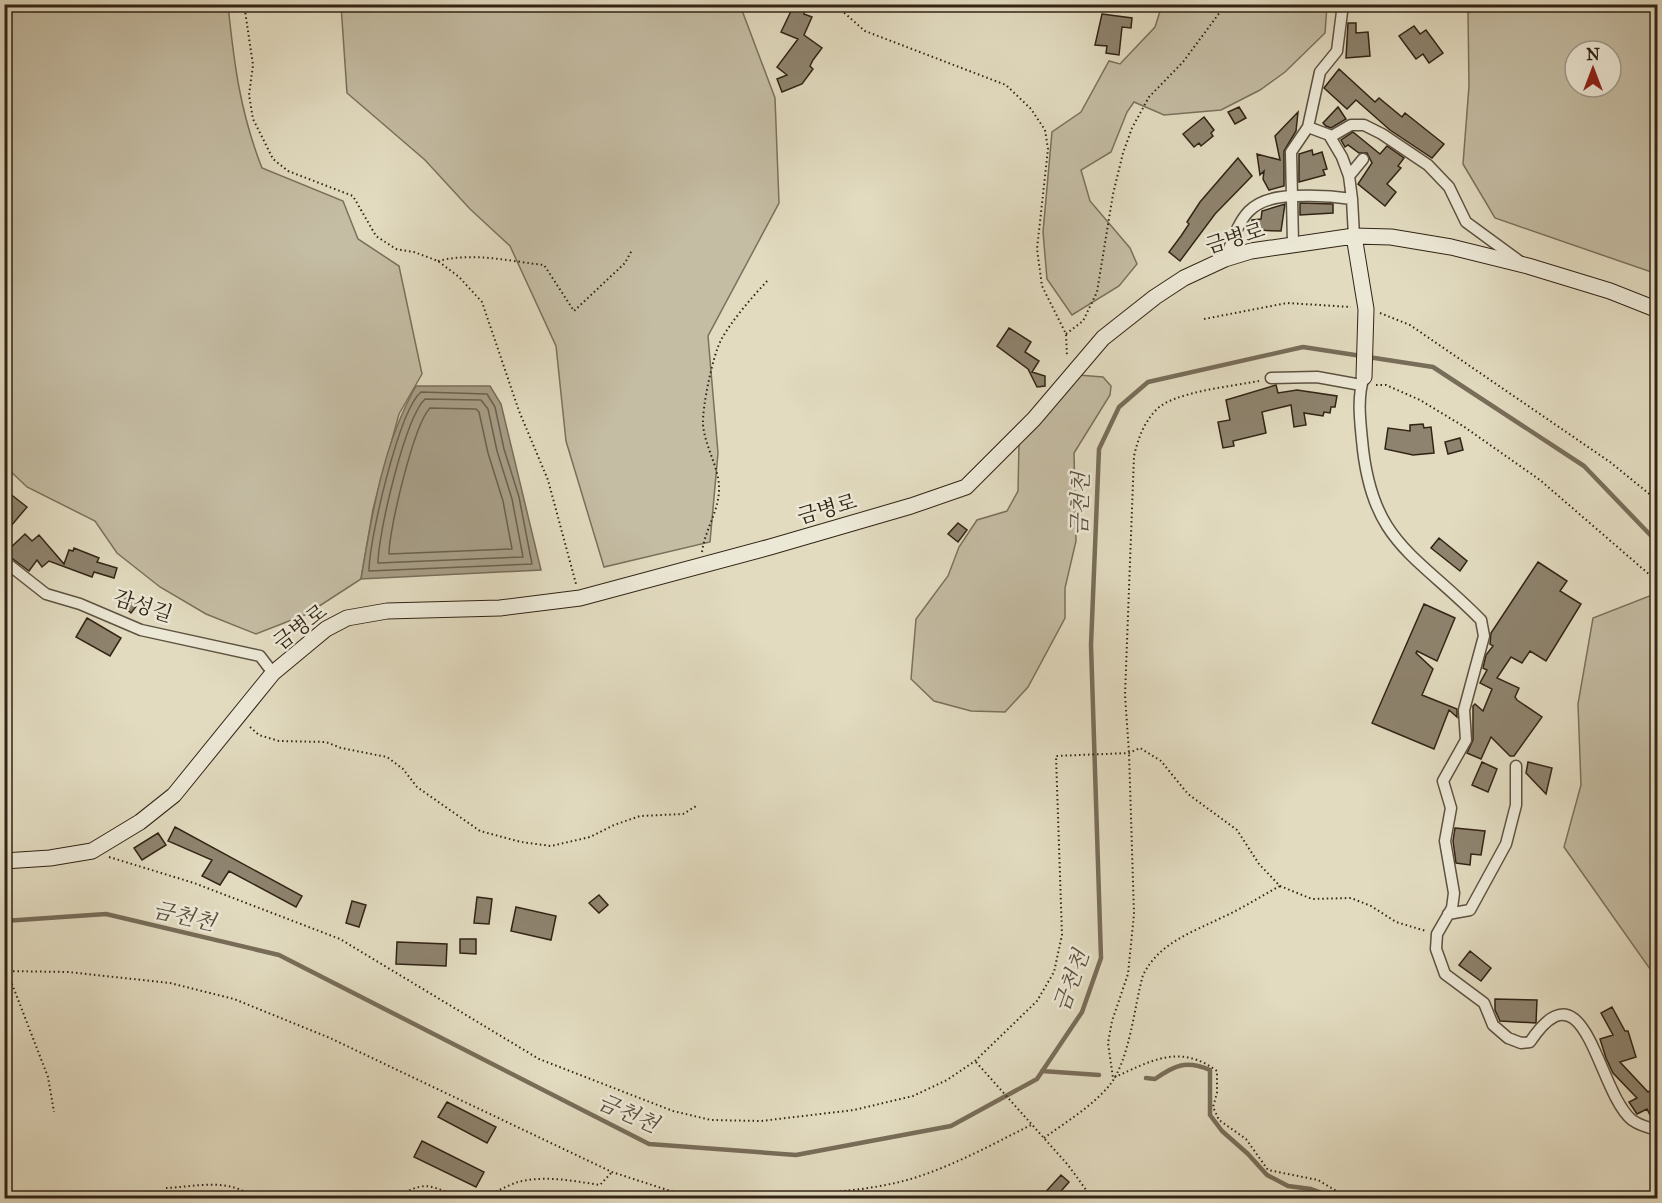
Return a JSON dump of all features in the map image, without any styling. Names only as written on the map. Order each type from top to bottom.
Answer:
[{"type":"street","points":[[1293,244],[1291,152],[1308,127],[1320,72],[1337,51],[1343,4]]},
{"type":"street","points":[[1329,135],[1350,125],[1364,125],[1382,134],[1428,165],[1449,187],[1466,222],[1527,266]]},
{"type":"street","points":[[1308,127],[1329,135],[1342,157],[1349,176],[1354,236],[1366,309],[1363,381],[1365,472],[1374,503],[1386,528],[1405,551],[1481,620],[1484,636],[1464,710],[1466,740],[1443,781],[1451,808],[1446,841],[1454,893],[1449,914],[1437,934],[1436,949],[1446,974],[1484,1003],[1493,1025],[1521,1043],[1530,1042],[1543,1022],[1557,1014],[1566,1013],[1579,1021],[1621,1106],[1632,1120],[1658,1130]]},
{"type":"street","points":[[1349,176],[1363,159]]},
{"type":"street","points":[[1226,259],[1238,226],[1256,204],[1273,196],[1327,195],[1352,199]]},
{"type":"street","name":"금병로","points":[[4,861],[50,858],[92,850],[140,822],[174,795],[273,673],[326,629],[347,618],[387,611],[500,608],[580,598],[911,506],[966,487],[1034,419],[1103,338],[1155,297],[1184,278],[1226,259],[1293,244],[1354,236],[1391,237],[1451,247],[1527,266],[1611,291],[1658,310]]},
{"type":"street","points":[[1271,378],[1317,377],[1363,381]]},
{"type":"street","name":"감성길","points":[[4,561],[46,594],[80,604],[141,630],[260,656],[273,673]]},
{"type":"street","points":[[1449,914],[1470,910],[1506,844],[1516,804],[1516,766]]},
{"type":"path","points":[[244,4],[253,65],[249,95],[253,119],[273,159],[288,171],[353,196],[376,236],[396,249],[414,252],[438,261],[459,277],[482,302],[519,411],[548,480],[580,598]]},
{"type":"path","points":[[751,4],[767,9],[774,4]]},
{"type":"path","points":[[834,4],[866,31],[1005,85],[1031,109],[1045,130],[1048,149],[1037,249],[1042,286],[1066,334],[1068,377]]},
{"type":"path","points":[[1066,334],[1083,321],[1097,292],[1113,194],[1132,128],[1149,97],[1182,62],[1227,4]]},
{"type":"path","points":[[438,261],[457,256],[478,256],[544,265],[574,311],[625,263],[632,250]]},
{"type":"path","points":[[700,566],[704,537],[719,504],[719,484],[703,425],[706,391],[720,341],[752,297],[769,279]]},
{"type":"path","points":[[1204,319],[1287,303],[1332,304],[1366,309],[1410,326],[1610,462],[1658,501]]},
{"type":"path","points":[[1113,1078],[1108,1043],[1112,1022],[1128,974],[1134,914],[1125,695],[1134,456],[1140,433],[1157,409],[1174,399],[1271,378]]},
{"type":"path","points":[[1363,381],[1386,385],[1420,400],[1463,426],[1540,480],[1658,582]]},
{"type":"path","points":[[239,716],[259,735],[279,741],[326,742],[387,757],[403,769],[417,787],[480,831],[521,842],[551,846],[561,844],[590,837],[640,816],[683,814],[698,804]]},
{"type":"path","points":[[92,850],[138,868],[194,884],[340,939],[539,1059],[673,1111],[711,1120],[762,1121],[854,1110],[913,1096],[948,1080],[975,1061],[1037,1001],[1054,972],[1062,935],[1056,756],[1129,753],[1140,748],[1161,761],[1188,794],[1237,830],[1259,864],[1280,886],[1312,899],[1350,898],[1371,906],[1396,922],[1437,934]]},
{"type":"path","points":[[1044,1138],[1090,1104],[1113,1078],[1125,1049],[1143,975],[1150,961],[1174,940],[1280,886]]},
{"type":"path","points":[[54,1112],[48,1077],[6,971],[68,972],[170,983],[234,999],[330,1038],[612,1172],[692,1198]]},
{"type":"path","points":[[1113,1078],[1161,1056],[1202,1060],[1217,1071],[1217,1093],[1213,1107],[1219,1120],[1246,1138],[1269,1170],[1318,1180],[1348,1198]]},
{"type":"path","points":[[975,1061],[1068,1165],[1092,1198]]},
{"type":"path","points":[[759,1198],[799,1197],[913,1178],[970,1156],[1031,1125]]},
{"type":"path","points":[[398,1198],[418,1185],[435,1187],[456,1196],[477,1198],[519,1182],[543,1178],[600,1185],[612,1172]]},
{"type":"path","points":[[165,1188],[232,1185],[243,1189],[252,1198]]},
{"type":"shaded area","points":[[1481,4],[1657,5],[1657,274],[1495,218],[1463,164],[1469,86],[1468,13]]},
{"type":"shaded area","points":[[4,5],[228,5],[239,87],[248,127],[262,168],[343,201],[358,239],[399,266],[422,374],[399,414],[373,509],[361,579],[307,614],[256,634],[206,614],[160,587],[117,553],[95,521],[27,487],[5,466]]},
{"type":"shaded area","points":[[341,5],[740,5],[775,98],[779,203],[708,336],[718,453],[710,542],[604,567],[566,441],[556,346],[510,246],[470,209],[425,160],[347,93]]},
{"type":"shaded area","points":[[1162,5],[1327,5],[1325,33],[1285,72],[1260,90],[1221,110],[1164,115],[1134,102],[1127,112],[1111,152],[1081,170],[1090,201],[1130,248],[1137,264],[1119,286],[1072,315],[1047,279],[1043,232],[1052,132],[1081,112],[1109,61],[1120,64],[1155,27]]},
{"type":"shaded area","points":[[1078,375],[1103,377],[1111,386],[1110,395],[1074,453],[1076,541],[1065,588],[1065,618],[1028,687],[1005,712],[971,711],[934,701],[911,679],[916,619],[948,576],[959,547],[977,520],[1007,511],[1018,491],[1019,443]]},
{"type":"shaded area","points":[[1657,593],[1657,979],[1564,847],[1581,785],[1578,704],[1593,618]]},
{"type":"water","points":[[416,386],[490,386],[501,404],[541,570],[361,579],[387,455],[395,431]]},
{"type":"building","points":[[794,5],[806,10],[804,14],[812,17],[804,35],[822,48],[810,66],[813,69],[802,84],[782,92],[777,79],[787,75],[777,67],[798,39],[781,32]]},
{"type":"building","points":[[1102,14],[1132,18],[1131,28],[1122,27],[1119,55],[1106,53],[1107,46],[1095,45]]},
{"type":"building","points":[[1348,23],[1356,23],[1356,33],[1368,32],[1370,56],[1346,58]]},
{"type":"building","points":[[1414,26],[1420,34],[1426,30],[1443,53],[1429,63],[1423,54],[1416,59],[1399,36]]},
{"type":"building","points":[[1339,69],[1375,102],[1379,98],[1402,117],[1405,113],[1444,144],[1432,158],[1390,130],[1356,100],[1347,109],[1324,88]]},
{"type":"building","points":[[1239,107],[1246,118],[1235,124],[1228,112]]},
{"type":"building","points":[[1338,107],[1346,119],[1331,128],[1326,126],[1323,123]]},
{"type":"building","points":[[1298,112],[1296,131],[1284,151],[1284,186],[1269,190],[1263,179],[1264,171],[1260,175],[1257,154],[1280,160],[1275,136]]},
{"type":"building","points":[[1204,117],[1214,130],[1211,133],[1213,136],[1201,146],[1199,143],[1194,147],[1183,134]]},
{"type":"building","points":[[1353,132],[1380,154],[1387,146],[1404,158],[1398,166],[1401,168],[1387,184],[1396,192],[1385,206],[1358,184],[1372,163],[1367,153],[1359,153],[1348,145],[1345,147],[1341,140]]},
{"type":"building","points":[[1312,150],[1313,155],[1322,152],[1327,169],[1323,170],[1325,175],[1299,182],[1299,154]]},
{"type":"building","points":[[1238,158],[1252,176],[1215,214],[1180,261],[1169,252],[1189,224],[1187,222],[1200,202]]},
{"type":"building","points":[[1300,203],[1333,204],[1333,213],[1300,215]]},
{"type":"building","points":[[1285,204],[1281,231],[1251,230],[1252,220],[1261,219],[1262,211]]},
{"type":"building","points":[[1009,328],[1031,342],[1025,352],[1039,361],[1032,372],[1045,376],[1045,386],[1037,387],[1028,369],[997,346]]},
{"type":"building","points":[[1276,385],[1278,393],[1297,390],[1337,396],[1335,407],[1331,407],[1330,413],[1324,412],[1323,416],[1304,413],[1306,425],[1294,427],[1291,405],[1262,412],[1266,433],[1233,441],[1234,446],[1223,448],[1218,422],[1230,420],[1226,400]]},
{"type":"building","points":[[1423,424],[1424,428],[1431,427],[1434,453],[1413,455],[1385,449],[1388,428],[1410,431],[1410,425]]},
{"type":"building","points":[[1460,438],[1463,450],[1448,454],[1445,442]]},
{"type":"building","points":[[4,489],[27,507],[11,526],[4,520]]},
{"type":"building","points":[[958,523],[967,530],[958,542],[948,534]]},
{"type":"building","points":[[25,534],[32,541],[39,535],[64,564],[69,550],[73,551],[74,548],[99,558],[97,562],[117,568],[114,578],[94,572],[92,577],[49,561],[42,567],[37,560],[29,571],[5,553]]},
{"type":"building","points":[[1439,538],[1467,561],[1460,571],[1431,548]]},
{"type":"building","points":[[1538,562],[1567,581],[1560,591],[1581,604],[1546,661],[1530,651],[1522,663],[1511,657],[1497,678],[1519,688],[1515,697],[1517,700],[1542,717],[1514,756],[1510,756],[1491,737],[1481,759],[1467,753],[1473,740],[1473,706],[1475,704],[1483,711],[1492,689],[1480,683],[1487,670],[1483,668],[1486,655],[1493,646],[1490,644],[1491,633]]},
{"type":"building","points":[[125,594],[138,604],[131,613],[118,602]]},
{"type":"building","points":[[1424,604],[1455,618],[1437,661],[1417,651],[1416,653],[1433,669],[1422,695],[1457,709],[1457,717],[1449,710],[1434,749],[1372,723]]},
{"type":"building","points":[[87,618],[121,638],[110,656],[76,637]]},
{"type":"building","points":[[1482,762],[1497,769],[1488,792],[1472,785]]},
{"type":"building","points":[[1528,762],[1552,768],[1546,794],[1526,773]]},
{"type":"building","points":[[175,827],[302,896],[296,907],[229,871],[220,885],[202,876],[212,860],[168,841]]},
{"type":"building","points":[[1455,828],[1485,831],[1481,855],[1471,854],[1470,865],[1456,863],[1453,841]]},
{"type":"building","points":[[158,833],[166,845],[142,860],[134,848]]},
{"type":"building","points":[[599,895],[608,905],[599,913],[589,903]]},
{"type":"building","points":[[477,897],[492,899],[489,924],[474,923]]},
{"type":"building","points":[[352,901],[366,905],[359,927],[346,923]]},
{"type":"building","points":[[516,907],[556,916],[551,940],[511,931]]},
{"type":"building","points":[[460,939],[476,939],[476,954],[460,953]]},
{"type":"building","points":[[397,942],[447,944],[446,966],[396,964]]},
{"type":"building","points":[[1470,951],[1491,968],[1481,981],[1459,965]]},
{"type":"building","points":[[1495,999],[1537,1000],[1536,1023],[1500,1021],[1495,1010]]},
{"type":"building","points":[[1612,1007],[1625,1031],[1628,1031],[1636,1057],[1620,1062],[1648,1092],[1653,1089],[1658,1098],[1658,1122],[1653,1121],[1647,1109],[1637,1114],[1629,1102],[1637,1098],[1613,1073],[1606,1058],[1600,1039],[1613,1035],[1601,1013]]},
{"type":"building","points":[[447,1102],[496,1127],[487,1143],[438,1117]]},
{"type":"building","points":[[422,1141],[484,1172],[476,1187],[414,1157]]},
{"type":"building","points":[[1061,1175],[1069,1182],[1055,1198],[1040,1198]]},
{"type":"waterway","name":"금천천","points":[[4,921],[106,914],[279,955],[649,1144],[796,1155],[951,1126],[1037,1079],[1082,1012],[1101,958],[1091,645],[1099,449],[1119,407],[1148,382],[1303,347],[1433,367],[1584,466],[1658,543]]},
{"type":"waterway","points":[[1146,1078],[1155,1079],[1175,1067],[1187,1065],[1210,1070],[1210,1115],[1222,1131],[1267,1175],[1288,1186],[1311,1189],[1336,1198]]},
{"type":"waterway","points":[[1042,1071],[1099,1075]]}]
